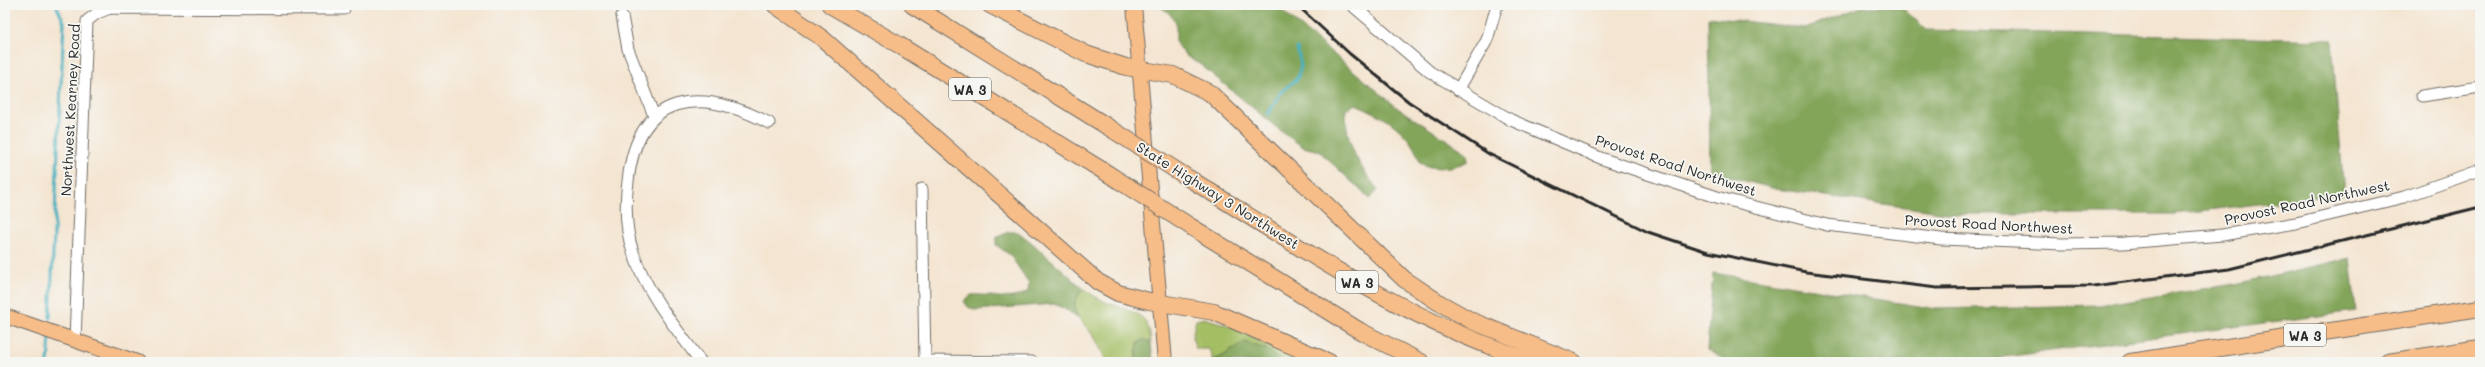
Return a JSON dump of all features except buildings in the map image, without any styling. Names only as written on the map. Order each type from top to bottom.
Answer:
[{"type":"highway","points":[[774,5],[827,42],[1088,275],[1118,293],[1160,304],[1214,312],[1329,362]]},
{"type":"highway","name":"WA 3","points":[[830,5],[887,38],[1110,175],[1360,331],[1421,362]]},
{"type":"highway","name":"State Highway 3 Northwest","points":[[912,5],[1190,179],[1390,301],[1469,338],[1535,362]]},
{"type":"highway","points":[[990,5],[1086,54],[1111,63],[1172,75],[1210,93],[1387,264],[1422,291],[1472,321],[1574,362]]},
{"type":"highway","name":"WA 3","points":[[2130,362],[2480,308]]},
{"type":"highway","points":[[2388,362],[2480,348]]},
{"type":"main road","points":[[1134,5],[1165,362]]},
{"type":"main road","points":[[5,316],[137,362]]},
{"type":"street","name":"Provost Road Northwest","points":[[1352,5],[1408,55],[1458,90],[1511,120],[1596,156],[1720,198],[1827,225],[1941,239],[2062,244],[2124,243],[2222,235],[2296,223],[2404,197],[2480,170]]},
{"type":"street","points":[[1458,90],[1487,40],[1497,5]]},
{"type":"street","name":"Northwest Kearney Road","points":[[75,341],[87,20],[97,13],[110,8],[344,9]]},
{"type":"street","points":[[622,16],[628,49],[654,116]]},
{"type":"street","points":[[2422,96],[2480,87]]},
{"type":"street","points":[[701,362],[649,291],[632,252],[626,225],[626,200],[630,162],[644,126],[654,116],[672,106],[692,102],[721,103],[748,112],[769,123]]},
{"type":"street","points":[[922,189],[925,362],[1032,362]]},
{"type":"green space","points":[[1157,5],[1275,5],[1399,109],[1467,153],[1468,161],[1444,168],[1431,167],[1420,163],[1410,142],[1395,126],[1386,119],[1366,108],[1355,104],[1346,109],[1346,121],[1350,143],[1354,152],[1364,171],[1378,190],[1370,199],[1319,151],[1303,147],[1282,132],[1201,65],[1186,56],[1176,43],[1176,22],[1168,12]]},
{"type":"green space","points":[[1900,6],[1927,30],[2332,40],[2344,194],[2174,214],[1954,214],[1776,189],[1710,172],[1708,17],[1805,28],[1861,7]]},
{"type":"green space","points":[[1008,232],[1018,232],[1084,289],[1075,302],[1077,318],[1067,310],[1054,304],[976,310],[968,307],[964,301],[971,295],[1015,297],[1028,291],[1029,283],[1010,255],[996,245],[996,238]]},
{"type":"green space","points":[[2350,258],[2356,311],[1966,362],[1729,362],[1707,350],[1713,273],[1937,309],[2099,305],[2235,284]]},
{"type":"green space","points":[[1084,289],[1097,298],[1135,313],[1144,320],[1148,326],[1151,344],[1148,340],[1136,350],[1136,362],[1106,362],[1100,347],[1094,337],[1078,318],[1074,308],[1078,296]]},
{"type":"green space","points":[[1204,318],[1231,326],[1301,362],[1282,362],[1232,349],[1223,356],[1213,360],[1209,349],[1196,349],[1192,337],[1196,320]]},
{"type":"green space","points":[[1144,339],[1151,344],[1153,362],[1136,362],[1138,343]]},
{"type":"green space","points":[[1244,342],[1266,349],[1282,362],[1209,362],[1223,356]]},
{"type":"waterway","points":[[50,318],[64,22],[56,5]]},
{"type":"waterway","points":[[1268,114],[1281,92],[1297,79],[1301,66],[1297,48]]},
{"type":"waterway","points":[[48,362],[50,336]]},
{"type":"railway","points":[[1297,5],[1350,54],[1409,102],[1489,154],[1648,232],[1708,252],[1806,272],[1937,288],[2093,286],[2229,269],[2480,207]]}]
